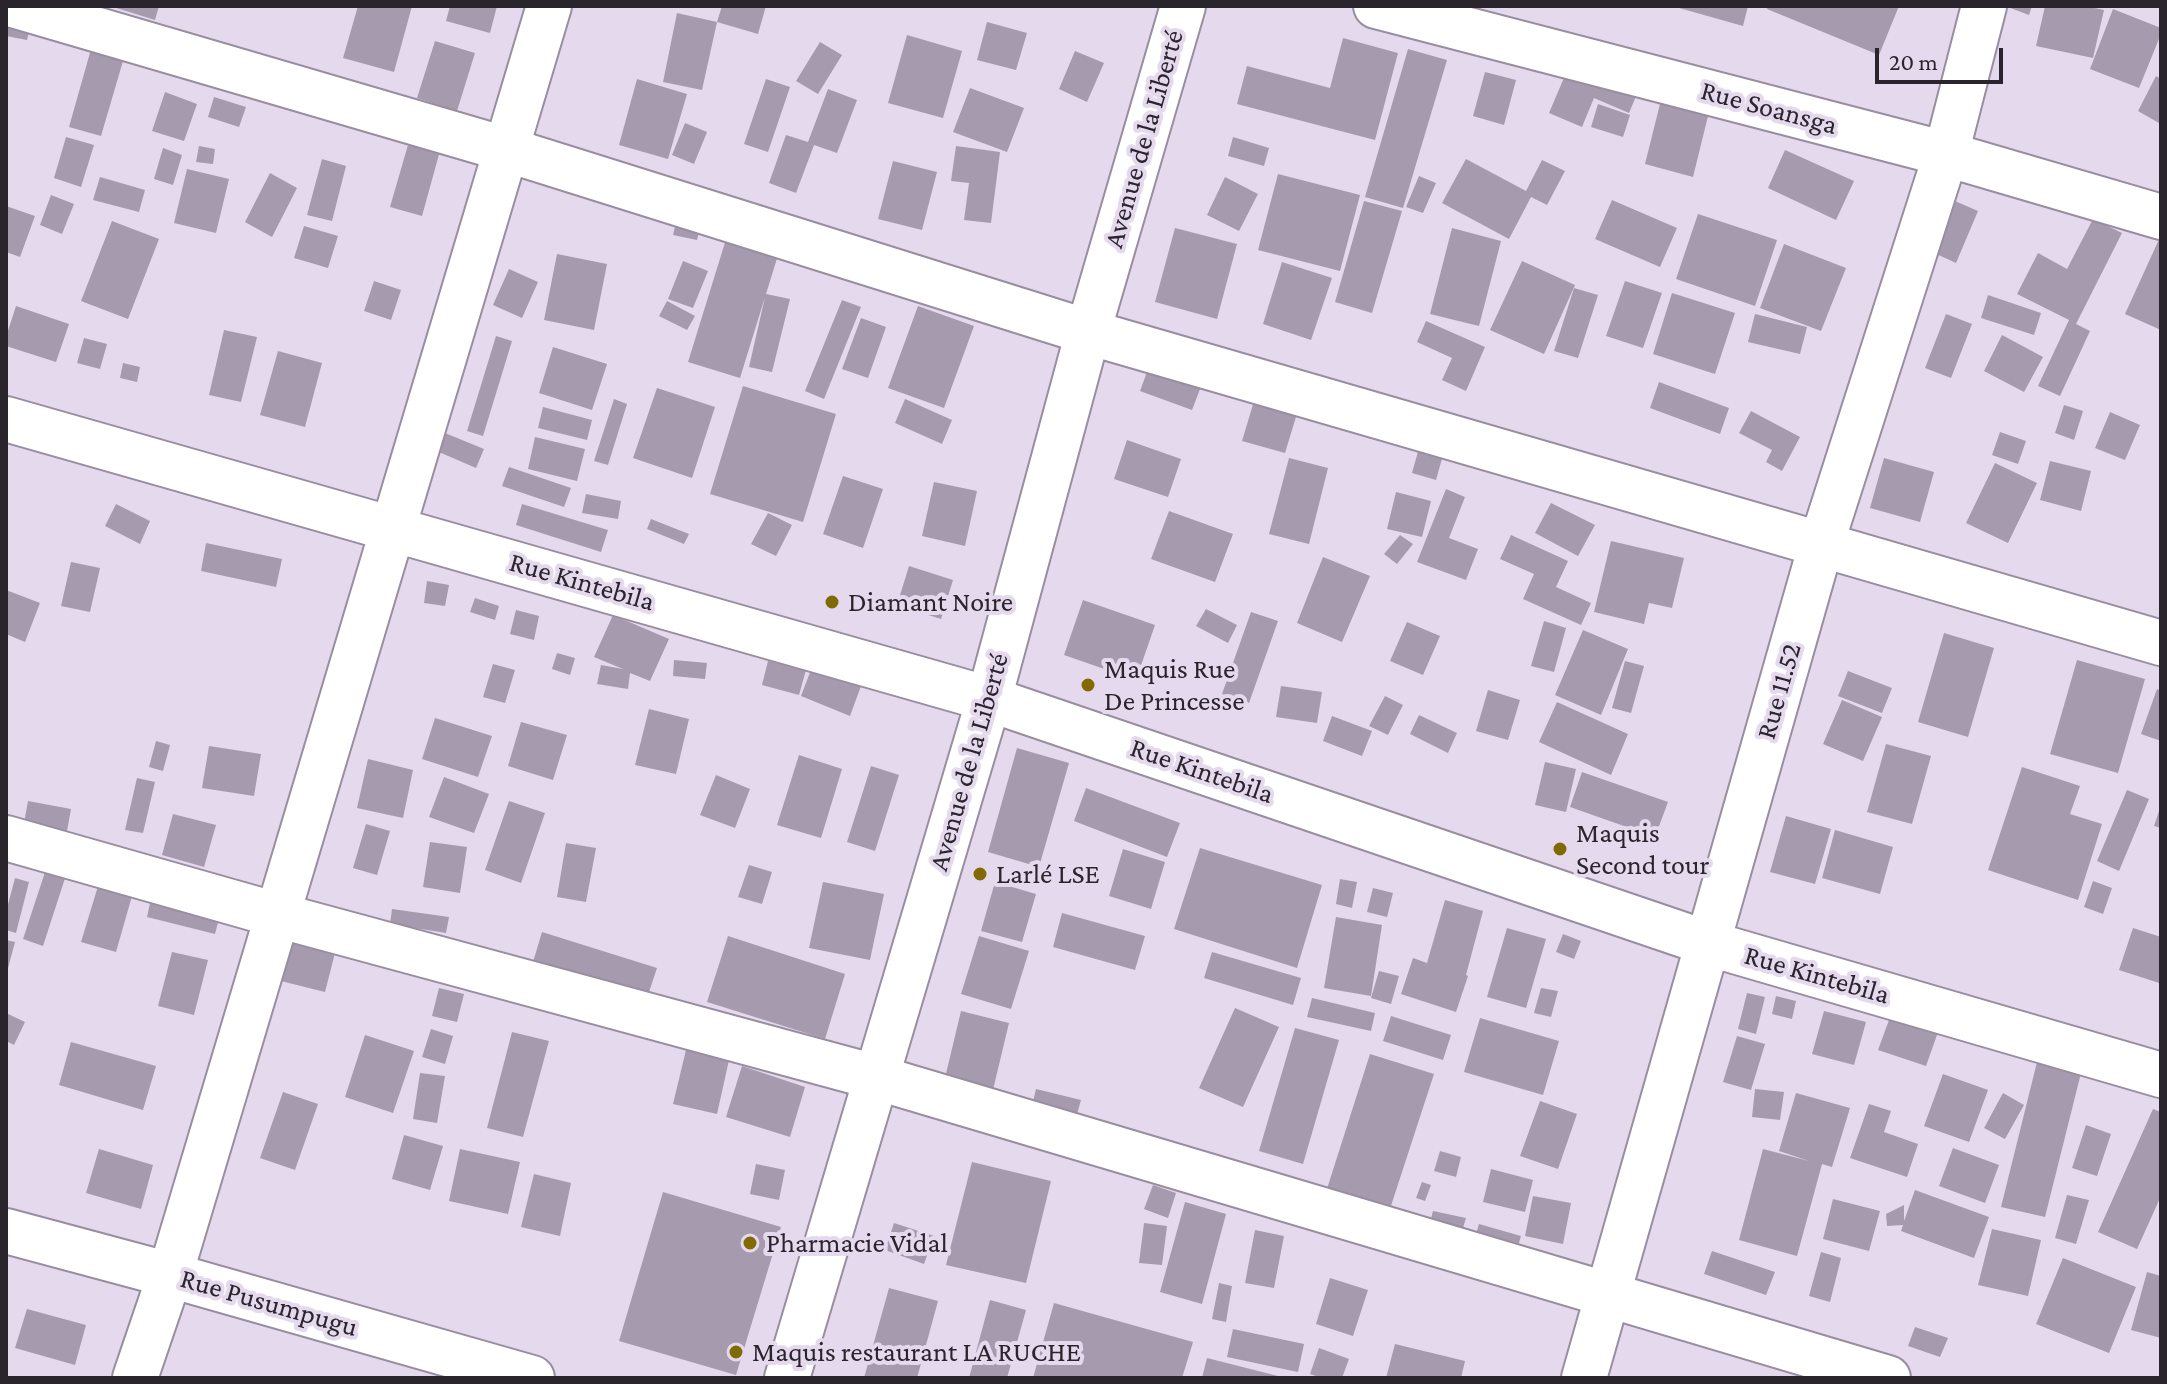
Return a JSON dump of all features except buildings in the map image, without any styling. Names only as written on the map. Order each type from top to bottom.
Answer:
[{"type":"street","points":[[16,6],[505,149],[1088,332],[2161,643]]},
{"type":"street","points":[[135,1378],[170,1275],[549,6]]},
{"type":"street","name":"Avenue de la Liberté","points":[[787,1378],[989,699],[1088,332],[1183,6]]},
{"type":"street","name":"Rue Soansga","points":[[1376,6],[1946,154],[2161,217]]},
{"type":"street","name":"Rue 11.52","points":[[1584,1378],[1821,545],[1946,154],[1984,6]]},
{"type":"street","name":"Rue Kintebila","points":[[6,419],[989,699],[1707,943],[2161,1075]]},
{"type":"street","points":[[6,838],[875,1077],[1888,1378]]},
{"type":"street","name":"Rue Pusumpugu","points":[[6,1231],[532,1378]]},
{"type":"place","name":"Diamant Noire","points":[[832,602]]},
{"type":"place","name":"Maquis Rue De Princesse","points":[[1088,685]]},
{"type":"place","name":"Maquis Second tour","points":[[1560,849]]},
{"type":"place","name":"Larlé LSE","points":[[980,874]]},
{"type":"place","name":"Pharmacie Vidal","points":[[750,1243]]},
{"type":"place","name":"Maquis restaurant LA RUCHE","points":[[736,1352]]}]
